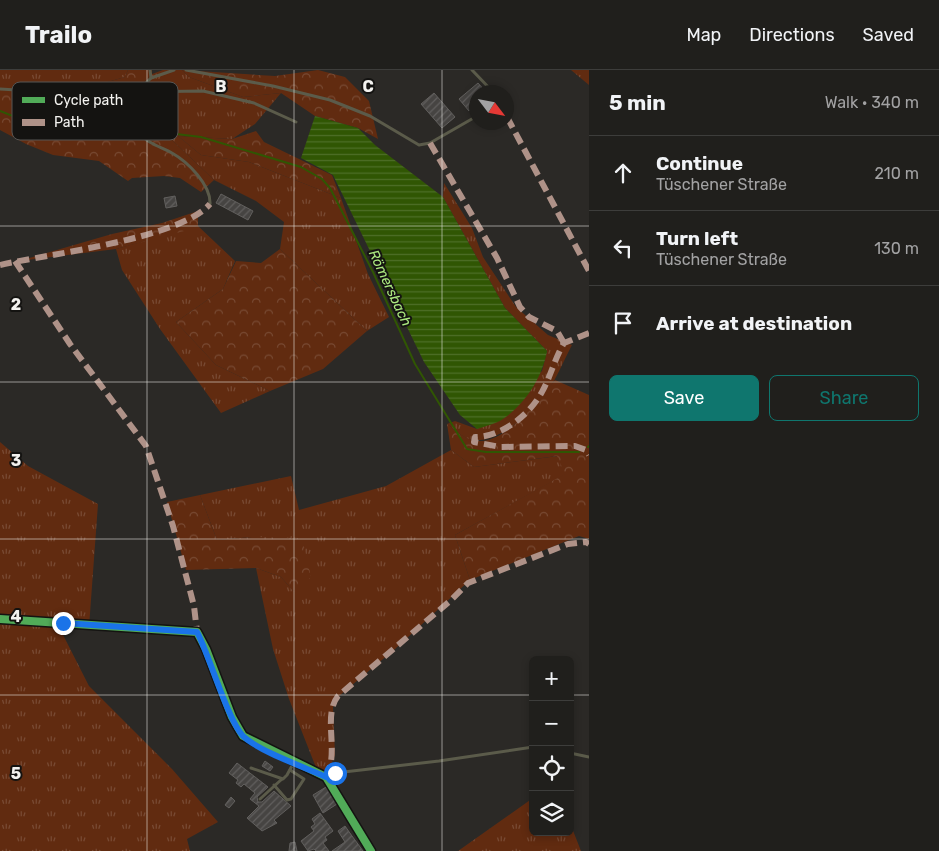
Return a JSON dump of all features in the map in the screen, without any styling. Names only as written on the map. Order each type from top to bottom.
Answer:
[{"type":"street","points":[[0,619],[197,632],[206,649],[232,717],[243,736],[326,777],[371,851]]},
{"type":"lane","points":[[150,70],[151,78]]},
{"type":"lane","points":[[147,82],[151,78],[174,70]]},
{"type":"lane","points":[[186,70],[273,86],[330,100],[370,116],[419,145],[430,143],[469,120]]},
{"type":"lane","points":[[472,70],[486,85]]},
{"type":"lane","points":[[178,91],[204,91],[254,103],[296,122]]},
{"type":"lane","points":[[150,140],[186,164],[205,186],[210,198],[210,204]]},
{"type":"lane","points":[[326,777],[335,773],[439,762],[529,748]]},
{"type":"lane","points":[[574,754],[589,757]]},
{"type":"lane","points":[[260,799],[283,779],[294,762]]},
{"type":"lane","points":[[251,768],[283,779]]},
{"type":"lane","points":[[274,785],[287,800],[291,799],[304,779],[290,770]]},
{"type":"green space","points":[[0,70],[128,70],[125,77],[108,82],[0,81]]},
{"type":"green space","points":[[128,70],[152,70],[152,74],[144,82],[108,82],[125,77]]},
{"type":"green space","points":[[163,70],[182,70],[189,77],[243,97],[281,93],[255,124],[232,139],[178,136],[178,82],[144,82],[152,74]]},
{"type":"green space","points":[[182,70],[275,76],[318,70],[345,77],[369,101],[378,139],[358,128],[315,116],[281,93],[243,97],[189,77]]},
{"type":"green space","points":[[571,70],[589,70],[589,85]]},
{"type":"green space","points":[[0,81],[38,82],[12,82],[12,136],[0,130]]},
{"type":"green space","points":[[256,131],[264,142],[332,175],[341,198],[249,162],[201,155],[178,136],[232,139]]},
{"type":"green space","points":[[178,136],[201,155],[249,162],[341,198],[368,274],[389,317],[367,331],[280,249],[284,222],[256,201],[214,180],[172,140],[178,140]]},
{"type":"green space","points":[[19,140],[172,140],[214,180],[201,192],[180,178],[164,176],[132,178],[128,181],[99,161],[53,155]]},
{"type":"green space","points":[[444,183],[472,228],[483,257],[516,307],[548,335],[572,345],[557,375],[541,400],[508,429],[484,440],[472,440],[462,436],[447,424],[455,421],[477,429],[542,371],[547,351],[505,308],[443,197]]},
{"type":"green space","points":[[198,211],[198,226],[188,230],[116,249],[19,261],[112,234],[162,223]]},
{"type":"green space","points":[[198,226],[235,261],[223,289],[176,322],[216,365],[270,391],[221,413],[160,329],[122,270],[116,249]]},
{"type":"green space","points":[[280,249],[367,331],[323,369],[270,391],[216,365],[176,322],[223,289],[236,261],[261,263]]},
{"type":"green space","points":[[555,380],[589,395],[589,539],[579,536],[470,580],[455,535],[565,474],[557,456],[474,467],[451,450],[447,424],[469,439],[481,441],[493,438],[518,422]]},
{"type":"green space","points":[[0,442],[28,466],[98,504],[89,627],[58,625],[89,686],[172,769],[218,822],[187,839],[190,851],[0,851]]},
{"type":"green space","points":[[451,450],[474,467],[558,456],[566,474],[455,535],[470,580],[395,649],[339,696],[333,707],[335,755],[326,777],[317,770],[289,699],[273,649],[256,568],[281,577],[294,592],[252,537],[217,540],[200,495],[291,476],[299,510],[386,486]]},
{"type":"green space","points":[[200,495],[217,540],[252,537],[302,538],[311,577],[294,592],[281,577],[256,568],[186,570],[167,502]]},
{"type":"green space","points":[[529,801],[529,836],[574,836],[574,833],[581,851],[458,851]]},
{"type":"water","points":[[315,116],[358,128],[375,145],[443,197],[505,308],[547,351],[537,380],[526,398],[500,421],[477,429],[460,415],[424,362],[333,175],[301,158]]},
{"type":"building","points":[[469,91],[469,111],[459,99]]},
{"type":"building","points":[[434,93],[455,117],[442,128],[421,104]]},
{"type":"building","points":[[221,194],[253,211],[248,220],[216,203]]},
{"type":"building","points":[[175,196],[177,206],[166,208],[164,198]]},
{"type":"building","points":[[265,761],[273,767],[270,771],[262,766]]},
{"type":"building","points":[[237,763],[268,787],[257,797],[258,802],[262,802],[274,791],[291,806],[274,820],[277,823],[262,831],[247,818],[259,806],[250,799],[255,793],[244,784],[241,787],[236,783],[238,780],[229,773]]},
{"type":"building","points":[[326,787],[337,804],[323,813],[313,795]]},
{"type":"building","points":[[231,797],[235,801],[229,808],[225,805]]},
{"type":"building","points":[[320,813],[333,831],[325,837],[327,840],[323,843],[329,851],[316,851],[314,849],[308,851],[301,841],[314,831],[311,827],[315,824],[312,819]]},
{"type":"building","points":[[345,826],[363,851],[332,851],[345,842],[338,831]]},
{"type":"building","points":[[295,842],[297,851],[289,851],[290,843]]},
{"type":"waterway","name":"Römersbach","points":[[0,111],[12,116]]},
{"type":"waterway","name":"Römersbach","points":[[178,134],[201,137],[301,167],[322,179],[330,188],[373,272],[415,364],[467,449],[486,452],[579,452]]},
{"type":"marked path","points":[[514,130],[589,271]]},
{"type":"marked path","points":[[430,143],[497,258],[520,307],[529,317],[557,331],[564,343]]},
{"type":"marked path","points":[[0,265],[143,236],[171,227],[194,216],[210,204]]},
{"type":"marked path","points":[[15,261],[70,344],[146,446],[173,526],[194,606],[197,632]]},
{"type":"marked path","points":[[589,333],[564,343],[538,399],[523,415],[515,422],[495,433],[475,437],[474,442],[500,447],[575,446],[586,450],[589,455]]},
{"type":"marked path","points":[[326,777],[332,757],[331,714],[333,704],[338,696],[450,601],[468,583],[568,544],[586,542],[589,544]]},
{"type":"cycle path","points":[[0,619],[197,632],[206,649],[232,717],[243,736],[326,777],[371,851]]},
{"type":"route","points":[[63,623],[197,632],[206,649],[232,717],[243,736],[263,748],[326,777],[335,773]]}]
